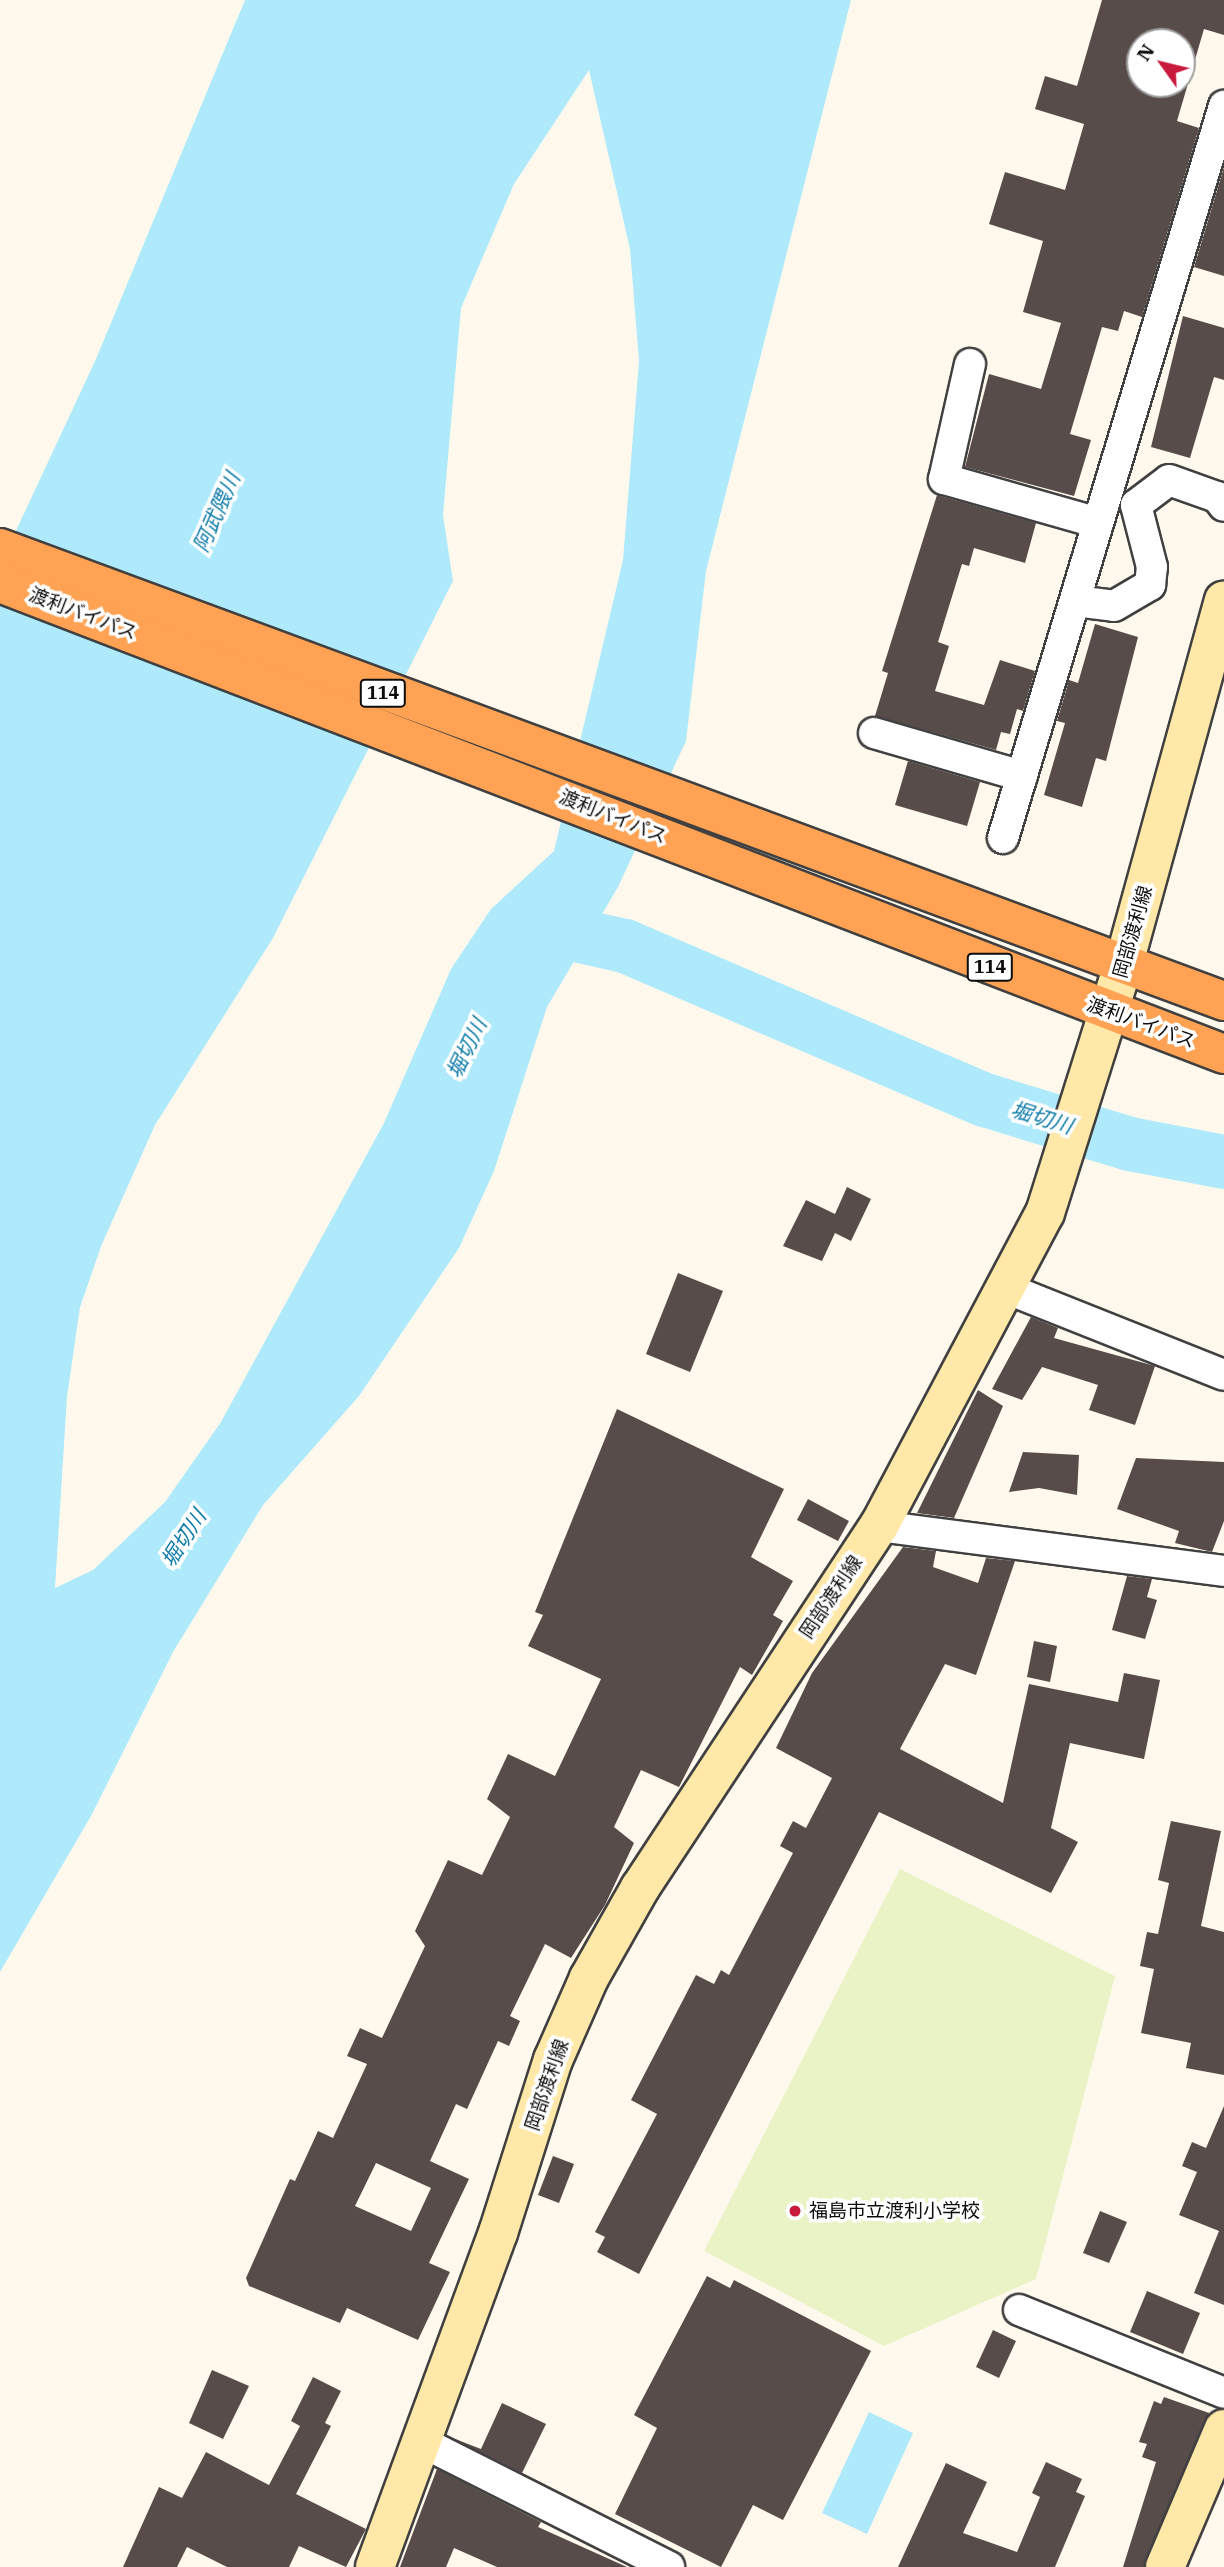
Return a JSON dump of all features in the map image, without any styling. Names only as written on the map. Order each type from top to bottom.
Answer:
[{"type":"highway","name":"渡利バイパス","points":[[0,548],[1224,1001]]},
{"type":"highway","name":"渡利バイパス","points":[[0,583],[1224,1054]]},
{"type":"main road","name":"岡部渡利線","points":[[375,2567],[422,2442],[553,2060],[589,1978],[640,1888],[879,1526],[1008,1289],[1063,1169],[1124,963],[1213,691],[1224,601]]},
{"type":"main road","points":[[1166,2567],[1224,2429]]},
{"type":"street","points":[[1003,838],[1224,106]]},
{"type":"street","points":[[970,365],[944,479],[1098,523]]},
{"type":"street","points":[[1075,601],[1114,606],[1150,585],[1152,567],[1136,505],[1168,480],[1217,496],[1224,506]]},
{"type":"street","points":[[874,733],[1022,776]]},
{"type":"street","points":[[1008,1289],[1224,1375]]},
{"type":"street","points":[[879,1526],[1224,1572]]},
{"type":"street","points":[[1019,2310],[1224,2393]]},
{"type":"street","points":[[422,2442],[669,2567]]},
{"type":"green space","points":[[900,1869],[1115,1976],[1036,2279],[884,2346],[704,2251]]},
{"type":"water","name":"阿武隈川","points":[[245,0],[851,0],[706,571],[686,741],[618,887],[547,1007],[494,1171],[459,1248],[359,1396],[263,1505],[173,1652],[91,1816],[0,1972],[0,565],[96,359]],"holes":[[[589,70],[630,249],[639,361],[623,560],[554,851],[491,909],[451,969],[384,1123],[221,1422],[165,1502],[93,1570],[55,1588],[67,1397],[80,1307],[102,1244],[155,1125],[273,938],[453,581],[443,515],[461,308],[514,184]]]},
{"type":"water","points":[[869,2412],[913,2433],[867,2534],[822,2513]]},
{"type":"building","points":[[1102,0],[1224,0],[1224,35],[1204,29],[1196,56],[1196,28],[1126,28],[1126,98],[1184,98],[1177,121],[1199,128],[1142,317],[1124,311],[1118,331],[1102,327],[1070,434],[1091,440],[1074,496],[965,467],[989,374],[1041,389],[1061,323],[1023,312],[1043,241],[989,224],[1005,172],[1065,190],[1084,124],[1035,109],[1045,76],[1077,86]]},
{"type":"building","points":[[1224,167],[1224,276],[1194,267]]},
{"type":"building","points":[[1183,316],[1224,328],[1224,380],[1214,377],[1190,458],[1151,447]]},
{"type":"building","points":[[937,495],[1036,523],[1025,563],[974,548],[969,566],[962,564],[938,642],[949,646],[935,691],[984,705],[1000,660],[1035,671],[1023,711],[1017,709],[1010,734],[1001,732],[996,750],[875,716],[888,673],[882,671]]},
{"type":"building","points":[[1095,624],[1138,637],[1106,761],[1096,758],[1082,807],[1044,795],[1065,723],[1057,721],[1069,680],[1078,683]]},
{"type":"building","points":[[908,761],[980,782],[967,826],[895,805]]},
{"type":"building","points":[[847,1187],[871,1199],[851,1241],[835,1233],[822,1261],[783,1246],[806,1200],[835,1214]]},
{"type":"building","points":[[678,1273],[723,1291],[690,1372],[646,1354]]},
{"type":"building","points":[[1031,1317],[1058,1328],[1054,1338],[1155,1366],[1135,1425],[1089,1410],[1098,1385],[1042,1367],[1022,1400],[992,1389]]},
{"type":"building","points":[[978,1390],[1003,1406],[954,1518],[917,1513]]},
{"type":"building","points":[[617,1409],[784,1489],[751,1557],[793,1581],[773,1615],[783,1621],[752,1675],[740,1667],[679,1787],[641,1770],[614,1827],[634,1843],[605,1905],[571,1958],[545,1944],[510,2016],[520,2021],[509,2046],[498,2041],[467,2109],[456,2104],[430,2161],[469,2179],[429,2263],[450,2272],[418,2340],[347,2308],[340,2323],[249,2286],[246,2278],[290,2179],[295,2181],[318,2131],[333,2138],[367,2064],[347,2056],[360,2028],[382,2038],[425,1946],[415,1931],[448,1860],[482,1875],[510,1817],[487,1799],[508,1754],[555,1776],[601,1679],[528,1646],[543,1615],[535,1612]],"holes":[[[376,2163],[431,2188],[411,2231],[355,2206]]]},
{"type":"building","points":[[1023,1452],[1079,1455],[1077,1495],[1039,1488],[1009,1492]]},
{"type":"building","points":[[1136,1458],[1224,1462],[1224,1521],[1212,1552],[1175,1543],[1179,1531],[1117,1509]]},
{"type":"building","points":[[808,1499],[849,1521],[838,1541],[797,1520]]},
{"type":"building","points":[[903,1547],[936,1551],[933,1567],[978,1583],[986,1558],[1015,1561],[976,1675],[945,1664],[900,1749],[1003,1803],[1029,1684],[1118,1702],[1124,1673],[1160,1680],[1144,1759],[1070,1743],[1051,1828],[1078,1842],[1051,1893],[879,1812],[639,2274],[597,2252],[605,2237],[595,2232],[657,2114],[631,2100],[696,1975],[714,1984],[721,1970],[729,1975],[793,1853],[780,1846],[793,1821],[806,1828],[832,1778],[776,1748],[812,1673]]},
{"type":"building","points":[[1127,1576],[1152,1579],[1147,1597],[1157,1600],[1145,1639],[1112,1630]]},
{"type":"building","points":[[1034,1641],[1057,1646],[1050,1682],[1027,1677]]},
{"type":"building","points":[[1171,1821],[1221,1831],[1201,1926],[1224,1932],[1224,2075],[1186,2068],[1191,2043],[1141,2033],[1154,1969],[1140,1966],[1147,1932],[1158,1934],[1169,1883],[1158,1880]]},
{"type":"building","points":[[1224,2106],[1224,2305],[1194,2293],[1219,2231],[1179,2215],[1197,2172],[1182,2166],[1192,2142],[1206,2148]]},
{"type":"building","points":[[553,2156],[574,2164],[559,2203],[538,2195]]},
{"type":"building","points":[[1100,2211],[1127,2222],[1109,2263],[1083,2253]]},
{"type":"building","points":[[707,2276],[730,2288],[734,2280],[871,2351],[783,2520],[753,2505],[721,2567],[615,2514],[657,2428],[634,2415]]},
{"type":"building","points":[[1147,2291],[1200,2313],[1183,2354],[1130,2332]]},
{"type":"building","points":[[993,2330],[1016,2341],[999,2378],[976,2367]]},
{"type":"building","points":[[212,2370],[249,2386],[223,2439],[189,2423]]},
{"type":"building","points":[[313,2377],[341,2391],[325,2423],[331,2426],[296,2494],[366,2529],[346,2567],[299,2546],[289,2567],[227,2567],[187,2547],[177,2567],[123,2567],[159,2487],[182,2498],[206,2452],[269,2485],[300,2426],[291,2421]]},
{"type":"building","points":[[1164,2397],[1209,2413],[1144,2567],[1123,2567],[1156,2462],[1142,2457],[1147,2444],[1139,2442],[1154,2401],[1161,2404]]},
{"type":"building","points":[[502,2403],[546,2424],[522,2473],[450,2437],[481,2449]]},
{"type":"building","points":[[1046,2462],[1082,2479],[1076,2492],[1085,2496],[1055,2567],[898,2567],[946,2463],[987,2482],[963,2533],[1017,2552],[1040,2497],[1032,2493]]},
{"type":"building","points":[[437,2469],[541,2522],[538,2527],[627,2567],[497,2567],[454,2548],[446,2567],[400,2567]]},
{"type":"waterway","name":"堀切川","points":[[526,959],[553,930],[625,946],[985,1100],[1130,1144],[1224,1162]]},
{"type":"place","name":"福島市立渡利小学校","points":[[795,2211]]}]
